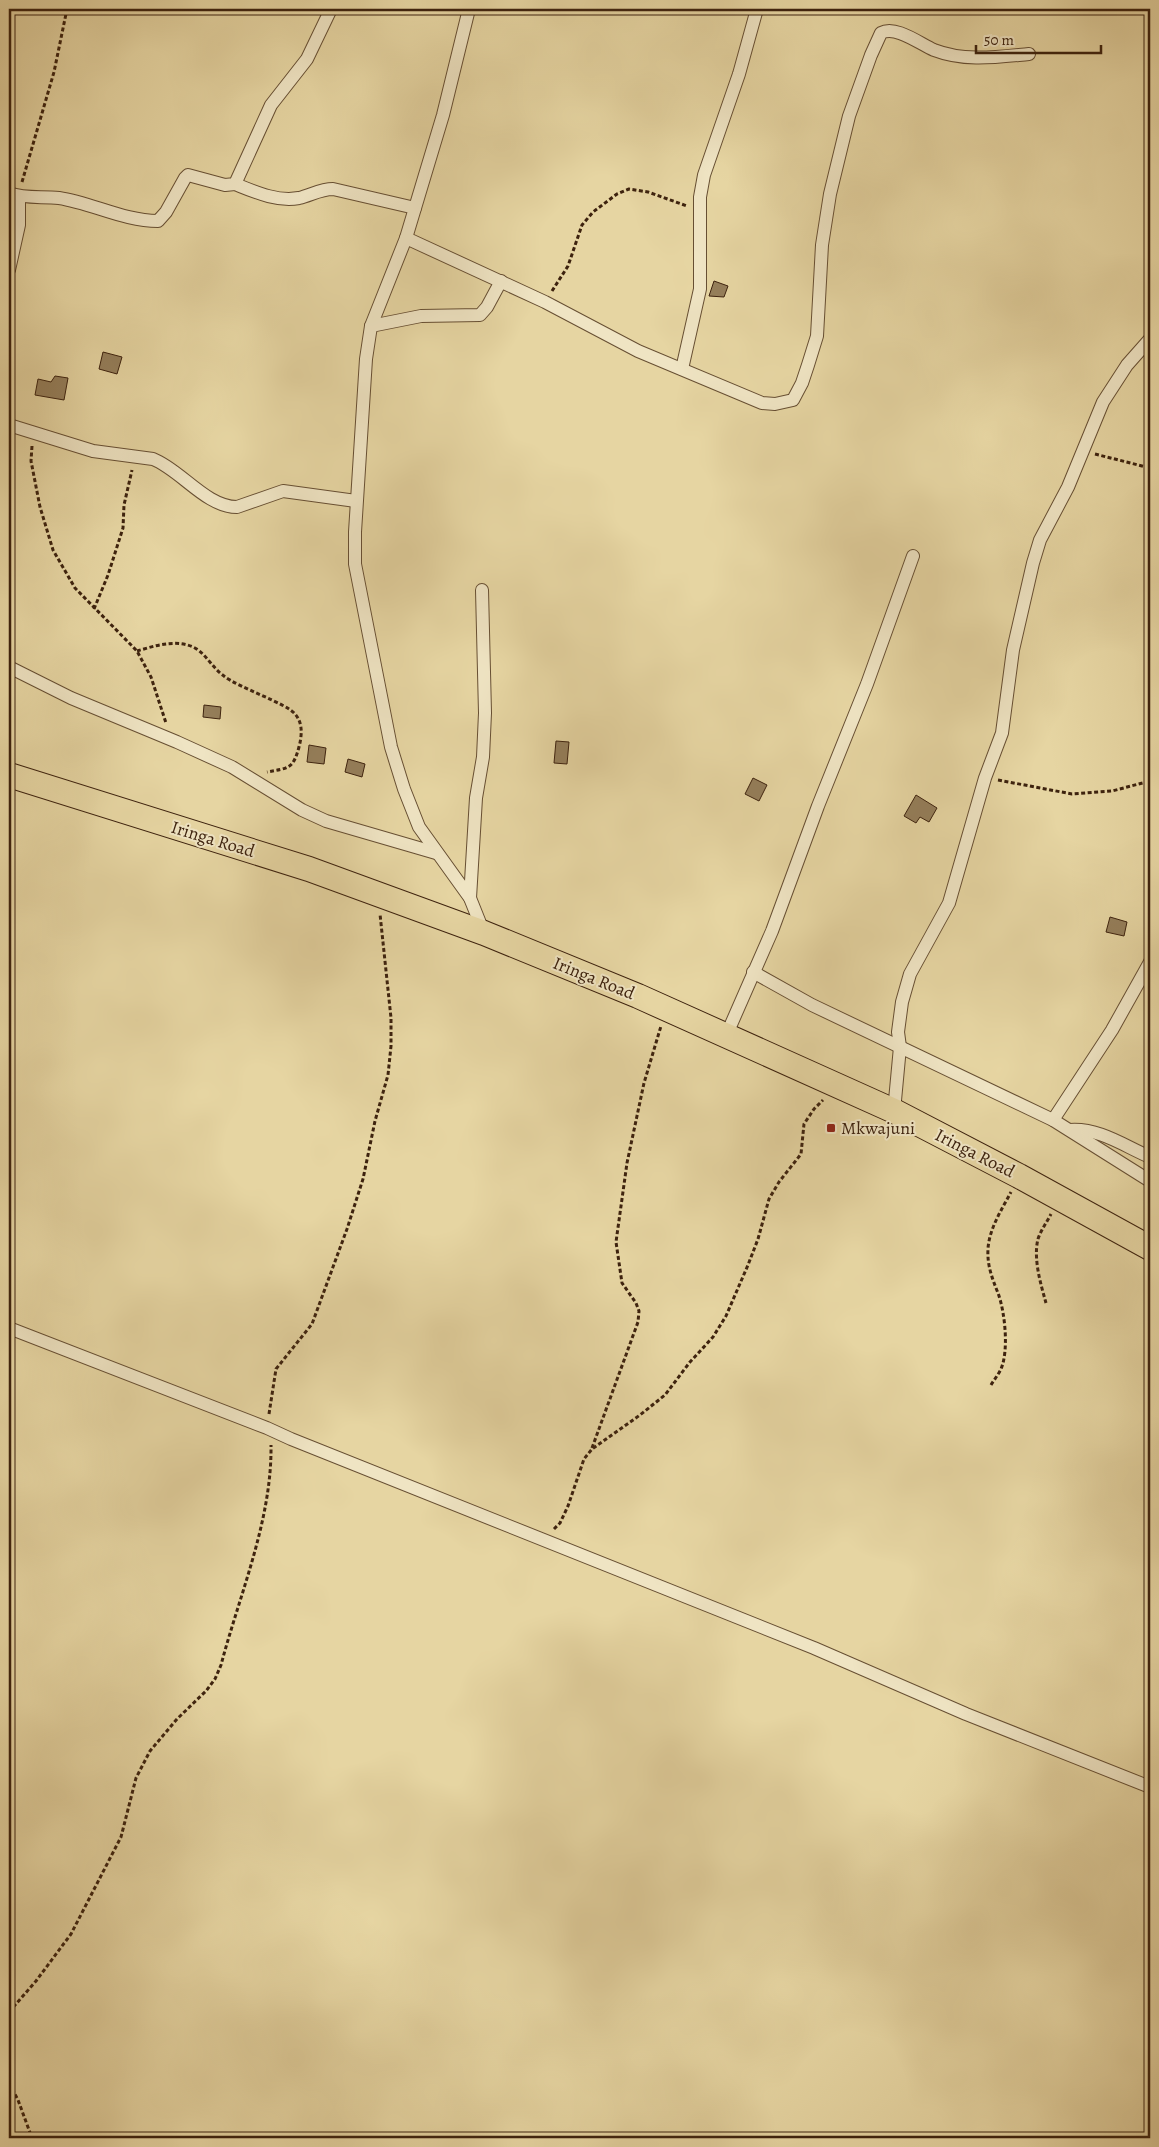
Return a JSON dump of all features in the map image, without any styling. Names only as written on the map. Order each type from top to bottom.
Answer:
[{"type":"highway","name":"Iringa Road","points":[[9,775],[309,869],[378,896],[484,933],[666,1008],[894,1111],[1019,1176],[1150,1248]]},
{"type":"street","points":[[235,184],[271,105],[307,59],[331,9]]},
{"type":"street","points":[[468,9],[443,115],[406,238],[370,326],[356,501],[355,564],[391,747],[404,789],[419,827],[470,898],[484,933]]},
{"type":"street","points":[[682,369],[700,289],[700,197],[704,174],[739,74],[757,9]]},
{"type":"street","points":[[406,238],[545,302],[638,351],[762,403],[790,402],[796,396],[816,336],[822,245],[830,194],[849,116],[870,55],[881,33],[892,31],[960,58],[991,58],[1030,54]]},
{"type":"street","points":[[9,270],[19,225],[14,195],[59,198],[128,217],[158,221],[166,212],[188,175],[225,184],[235,184],[263,195],[291,199],[319,190],[333,189],[415,208]]},
{"type":"street","points":[[370,326],[420,316],[480,315],[487,307],[501,281]]},
{"type":"street","points":[[894,1111],[900,1047],[898,1032],[902,1002],[910,974],[949,903],[985,778],[1002,733],[1013,650],[1040,540],[1068,487],[1103,402],[1127,365],[1150,339]]},
{"type":"street","points":[[9,425],[92,451],[160,462],[185,481],[229,507],[237,507],[283,491],[356,501]]},
{"type":"street","points":[[726,1036],[772,931],[818,806],[868,684],[913,556]]},
{"type":"street","points":[[470,898],[476,798],[483,757],[485,713],[482,590]]},
{"type":"street","points":[[9,667],[72,698],[177,742],[252,778],[302,810],[326,821],[436,853]]},
{"type":"street","points":[[1053,1120],[1112,1030],[1150,962]]},
{"type":"street","points":[[753,972],[812,1005],[1053,1120],[1150,1181]]},
{"type":"street","points":[[1070,1130],[1085,1129],[1095,1131],[1150,1158]]},
{"type":"street","points":[[9,1328],[267,1428],[814,1648],[966,1714],[1150,1787]]},
{"type":"path","points":[[14,195],[54,72],[67,9]]},
{"type":"path","points":[[545,302],[568,266],[582,225],[593,212],[617,194],[629,189],[648,192],[700,211]]},
{"type":"path","points":[[32,433],[32,462],[40,507],[53,550],[75,588],[136,650],[151,677],[167,726],[177,742]]},
{"type":"path","points":[[1083,451],[1150,468]]},
{"type":"path","points":[[94,608],[108,575],[123,528],[125,496],[135,457]]},
{"type":"path","points":[[136,650],[171,643],[193,647],[222,675],[296,714],[302,737],[293,765],[252,778]]},
{"type":"path","points":[[985,778],[1072,794],[1112,791],[1150,781]]},
{"type":"path","points":[[9,2012],[36,1981],[71,1934],[121,1837],[136,1778],[150,1751],[177,1719],[206,1692],[215,1679],[221,1665],[261,1527],[270,1474],[271,1446],[267,1428],[276,1369],[312,1324],[347,1230],[363,1179],[388,1075],[391,1018],[383,959],[378,896]]},
{"type":"path","points":[[592,1449],[638,1322],[636,1303],[622,1283],[616,1242],[627,1163],[644,1083],[666,1008]]},
{"type":"path","points":[[543,1540],[560,1523],[568,1506],[584,1459],[592,1449],[665,1395],[690,1362],[713,1337],[726,1316],[748,1265],[758,1239],[769,1199],[802,1150],[804,1124],[819,1103],[840,1087]]},
{"type":"path","points":[[991,1385],[1001,1368],[1005,1354],[1005,1332],[998,1294],[990,1277],[988,1249],[999,1214],[1019,1176]]},
{"type":"path","points":[[1046,1304],[1041,1280],[1038,1247],[1042,1230],[1060,1198]]},
{"type":"path","points":[[9,2083],[18,2100],[32,2138]]},
{"type":"building","points":[[714,281],[728,286],[724,297],[709,296]]},
{"type":"building","points":[[103,352],[122,357],[117,374],[99,369]]},
{"type":"building","points":[[55,376],[68,378],[64,400],[35,395],[38,379],[51,382]]},
{"type":"building","points":[[204,705],[221,707],[220,719],[203,717]]},
{"type":"building","points":[[556,741],[569,742],[567,764],[554,763]]},
{"type":"building","points":[[309,745],[326,748],[324,764],[307,762]]},
{"type":"building","points":[[348,759],[365,764],[362,777],[345,772]]},
{"type":"building","points":[[753,778],[767,785],[759,801],[745,794]]},
{"type":"building","points":[[916,795],[937,808],[929,822],[920,817],[916,823],[904,816]]},
{"type":"building","points":[[1110,917],[1127,922],[1124,936],[1106,932]]},
{"type":"place","name":"Mkwajuni","points":[[831,1128]]}]
